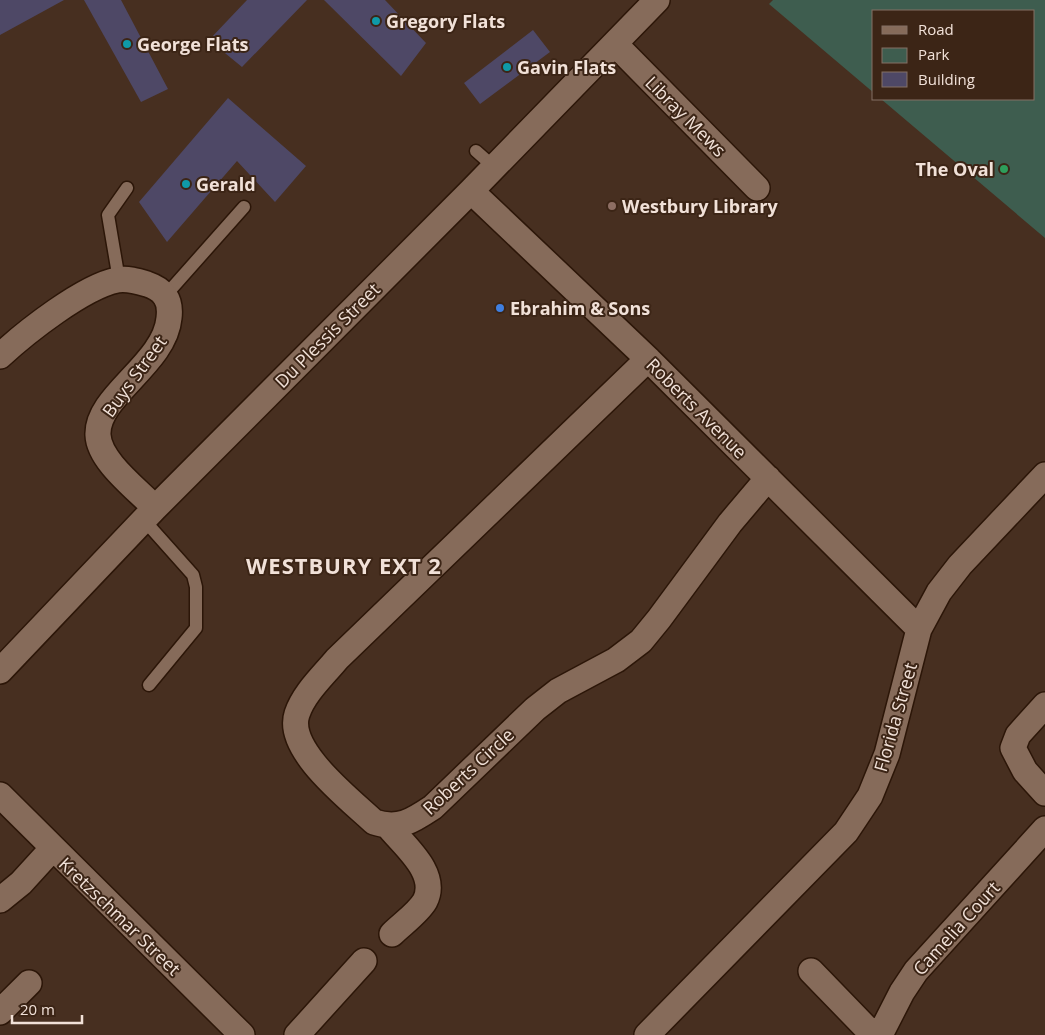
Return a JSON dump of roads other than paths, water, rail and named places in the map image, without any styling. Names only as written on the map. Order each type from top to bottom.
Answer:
[{"type":"street","name":"Du Plessis Street","points":[[0,671],[149,514],[471,191],[485,159],[615,44],[657,0]]},
{"type":"street","name":"Libray Mews","points":[[615,44],[757,188]]},
{"type":"street","name":"Roberts Avenue","points":[[471,191],[648,358],[920,629]]},
{"type":"street","points":[[0,356],[66,305],[102,285],[119,280],[136,280],[154,286],[165,296]]},
{"type":"street","name":"Buys Street","points":[[149,514],[107,460],[99,446],[98,432],[106,410],[160,344],[168,328],[170,307],[165,296]]},
{"type":"street","points":[[392,934],[424,902],[430,885],[424,870],[388,826],[374,822],[309,759],[296,734],[296,717],[302,701],[337,659],[648,358]]},
{"type":"street","name":"Florida Street","points":[[647,1035],[846,832],[865,803],[887,754],[920,629],[939,592],[960,565],[1045,475]]},
{"type":"street","name":"Roberts Circle","points":[[388,826],[415,819],[433,807],[535,708],[558,691],[616,660],[640,640],[659,619],[730,523],[768,478]]},
{"type":"street","points":[[1045,705],[1018,734],[1013,748],[1025,771],[1045,793]]},
{"type":"street","name":"Kretzschmar Street","points":[[0,795],[52,849],[242,1035]]},
{"type":"street","name":"Camelia Court","points":[[880,1035],[902,992],[916,972],[1045,829]]},
{"type":"street","points":[[0,900],[20,883],[52,849]]},
{"type":"street","points":[[297,1035],[364,961]]},
{"type":"street","points":[[811,971],[873,1035]]},
{"type":"street","points":[[0,1012],[29,983]]},
{"type":"lane","points":[[119,280],[108,215],[127,188]]},
{"type":"lane","points":[[165,296],[244,207]]},
{"type":"lane","points":[[149,514],[193,574],[196,587],[196,628],[149,685]]},
{"type":"place","name":"Gregory Flats","points":[[376,21]]},
{"type":"place","name":"George Flats","points":[[127,44]]},
{"type":"place","name":"Gavin Flats","points":[[507,67]]},
{"type":"place","name":"The Oval","points":[[1004,169]]},
{"type":"place","name":"Gerald","points":[[186,184]]},
{"type":"place","name":"Westbury Library","points":[[612,206]]},
{"type":"place","name":"Ebrahim & Sons","points":[[500,308]]},
{"type":"district","name":"WESTBURY EXT 2","points":[[344,565]]}]
